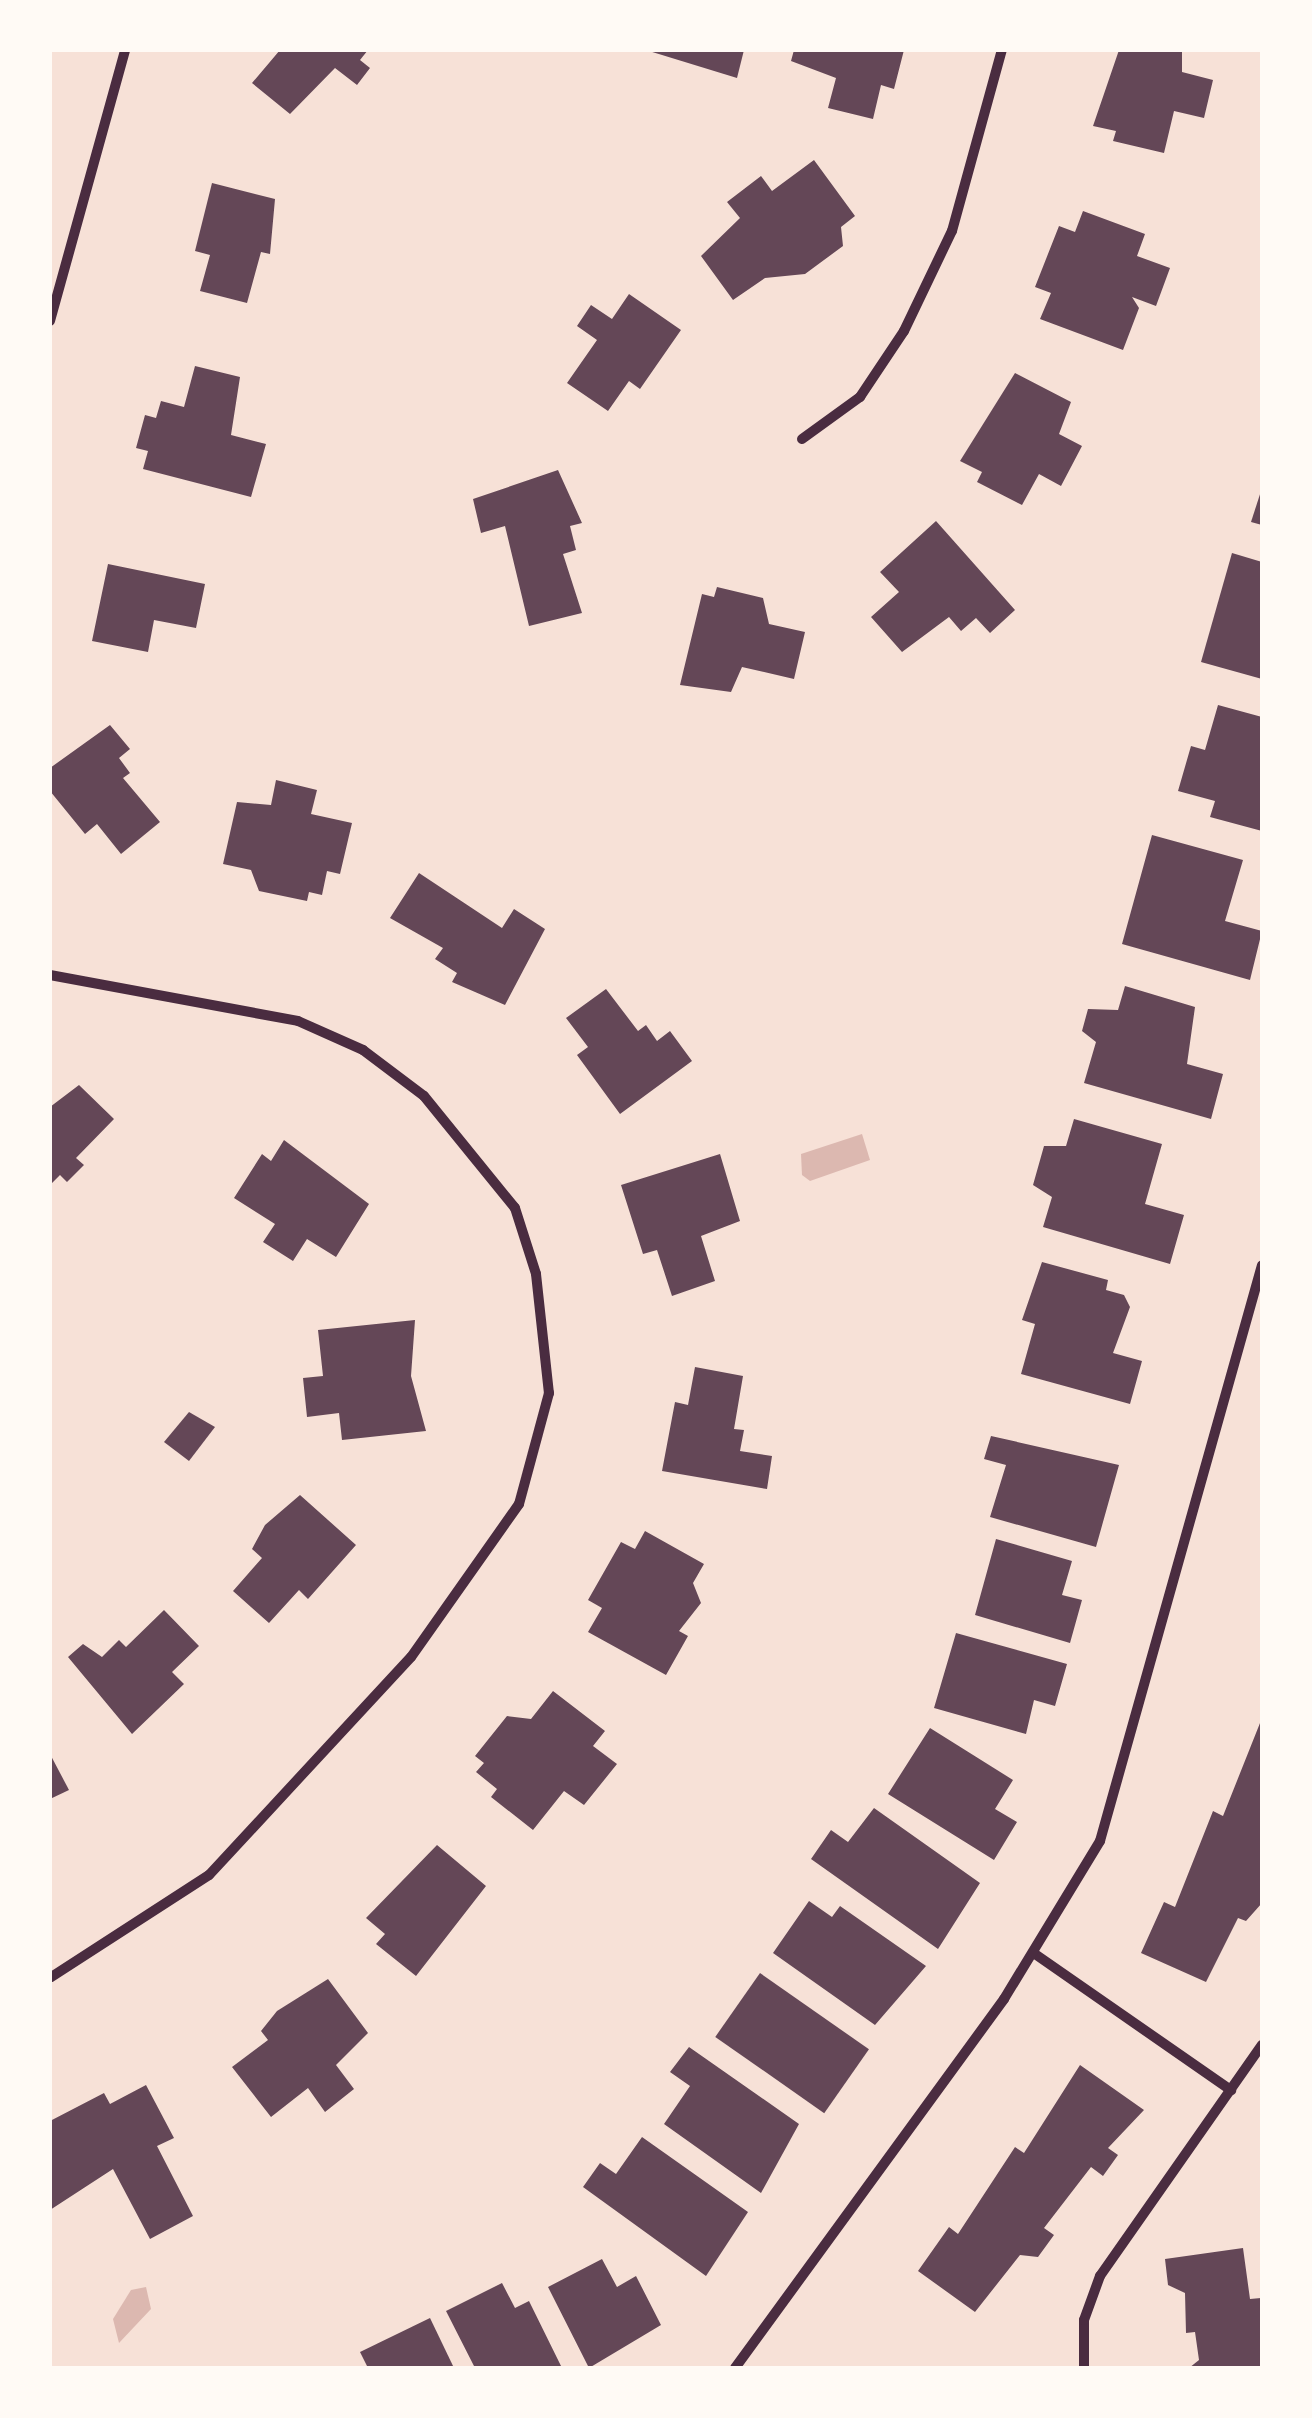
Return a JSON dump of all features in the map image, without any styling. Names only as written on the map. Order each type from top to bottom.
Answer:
[{"type":"street","points":[[50,320],[125,50]]},
{"type":"street","points":[[802,439],[860,397],[904,332],[952,231],[1002,50]]},
{"type":"street","points":[[50,975],[298,1021],[362,1050],[424,1096],[516,1208],[544,1316],[549,1393],[519,1504],[410,1657],[209,1875],[50,1978]]},
{"type":"street","points":[[735,2368],[1036,1954],[1100,1841],[1262,1265]]},
{"type":"street","points":[[1036,1954],[1231,2090]]},
{"type":"street","points":[[1084,2368],[1084,2320],[1100,2276],[1262,2045]]},
{"type":"shaded area","points":[[862,1134],[870,1160],[810,1181],[802,1175],[801,1154]]},
{"type":"shaded area","points":[[146,2287],[151,2309],[119,2343],[113,2319],[131,2290]]},
{"type":"building","points":[[280,50],[368,50],[360,60],[370,68],[357,85],[335,68],[290,114],[252,83]]},
{"type":"building","points":[[649,50],[744,50],[737,78],[649,51]]},
{"type":"building","points":[[794,50],[904,50],[894,89],[881,85],[873,119],[828,108],[836,78],[791,61]]},
{"type":"building","points":[[1119,50],[1182,50],[1182,72],[1213,80],[1204,118],[1174,111],[1164,153],[1113,141],[1116,131],[1093,126]]},
{"type":"building","points":[[814,160],[855,216],[841,227],[843,246],[805,274],[765,278],[733,300],[701,256],[740,218],[727,202],[761,176],[772,191]]},
{"type":"building","points":[[212,183],[275,199],[270,254],[261,252],[247,303],[200,291],[210,255],[195,251]]},
{"type":"building","points":[[1083,211],[1145,234],[1137,256],[1170,268],[1156,306],[1132,297],[1139,308],[1123,350],[1040,319],[1051,293],[1035,287],[1059,226],[1075,232]]},
{"type":"building","points":[[629,294],[681,330],[640,389],[629,381],[608,411],[567,383],[597,340],[577,326],[591,305],[612,319]]},
{"type":"building","points":[[195,366],[240,377],[231,435],[266,444],[251,497],[143,469],[148,451],[136,448],[145,415],[156,418],[161,401],[184,407]]},
{"type":"building","points":[[1015,373],[1071,402],[1059,434],[1082,446],[1061,486],[1039,474],[1022,505],[977,482],[982,472],[960,461]]},
{"type":"building","points":[[558,470],[582,523],[570,526],[576,550],[563,554],[582,613],[529,626],[505,526],[481,533],[473,499]]},
{"type":"building","points":[[1262,488],[1262,525],[1251,522]]},
{"type":"building","points":[[936,521],[1015,610],[990,633],[976,618],[961,631],[949,617],[902,652],[871,617],[899,592],[880,572]]},
{"type":"building","points":[[1232,553],[1262,562],[1262,679],[1201,662]]},
{"type":"building","points":[[108,564],[205,584],[196,628],[154,620],[148,652],[92,641]]},
{"type":"building","points":[[717,587],[763,598],[769,624],[805,632],[794,679],[742,667],[731,692],[680,685],[702,594],[714,597]]},
{"type":"building","points":[[1218,705],[1262,717],[1262,831],[1210,817],[1215,801],[1178,791],[1191,746],[1205,750]]},
{"type":"building","points":[[110,725],[130,749],[119,758],[130,773],[123,778],[160,822],[121,854],[97,824],[85,834],[50,791],[50,768]]},
{"type":"building","points":[[276,780],[317,790],[311,814],[352,823],[340,874],[327,871],[322,895],[309,892],[307,901],[259,891],[251,870],[223,864],[237,802],[271,805]]},
{"type":"building","points":[[1152,835],[1243,860],[1225,921],[1262,931],[1250,980],[1122,944]]},
{"type":"building","points":[[419,873],[502,928],[514,909],[545,929],[505,1005],[452,982],[457,973],[435,959],[443,948],[390,918]]},
{"type":"building","points":[[1125,986],[1195,1007],[1187,1064],[1223,1074],[1211,1119],[1084,1083],[1096,1042],[1082,1031],[1088,1009],[1118,1010]]},
{"type":"building","points":[[606,989],[638,1031],[646,1025],[657,1041],[670,1031],[692,1061],[620,1114],[577,1055],[588,1047],[566,1018]]},
{"type":"building","points":[[79,1085],[114,1119],[76,1158],[84,1165],[67,1182],[60,1175],[50,1185],[50,1107]]},
{"type":"building","points":[[1074,1119],[1162,1144],[1145,1204],[1184,1215],[1170,1264],[1043,1227],[1052,1197],[1033,1185],[1044,1146],[1066,1146]]},
{"type":"building","points":[[284,1140],[369,1204],[336,1257],[307,1239],[293,1261],[263,1242],[275,1224],[234,1198],[262,1154],[271,1161]]},
{"type":"building","points":[[720,1154],[740,1221],[701,1236],[715,1281],[672,1296],[657,1250],[643,1254],[621,1185]]},
{"type":"building","points":[[1042,1262],[1108,1280],[1106,1290],[1124,1295],[1130,1307],[1113,1353],[1142,1361],[1130,1404],[1021,1374],[1035,1324],[1022,1320]]},
{"type":"building","points":[[415,1320],[411,1376],[426,1431],[342,1440],[339,1413],[307,1417],[303,1378],[323,1376],[318,1330]]},
{"type":"building","points":[[695,1367],[743,1376],[734,1429],[744,1430],[740,1451],[772,1456],[767,1489],[662,1471],[675,1402],[688,1405]]},
{"type":"building","points":[[189,1412],[215,1427],[189,1461],[164,1442]]},
{"type":"building","points":[[991,1436],[1119,1465],[1096,1547],[990,1517],[1006,1465],[984,1459]]},
{"type":"building","points":[[300,1495],[356,1545],[308,1599],[299,1590],[269,1623],[233,1591],[262,1558],[252,1549],[265,1525]]},
{"type":"building","points":[[645,1531],[704,1564],[693,1583],[701,1603],[679,1631],[688,1636],[666,1675],[588,1632],[602,1608],[588,1600],[621,1542],[635,1549]]},
{"type":"building","points":[[996,1539],[1072,1561],[1062,1595],[1082,1600],[1070,1643],[975,1615]]},
{"type":"building","points":[[164,1610],[199,1646],[172,1672],[184,1684],[132,1734],[68,1657],[83,1644],[102,1657],[119,1640],[126,1647]]},
{"type":"building","points":[[956,1633],[1067,1664],[1055,1706],[1034,1700],[1026,1734],[934,1708]]},
{"type":"building","points":[[553,1691],[605,1731],[593,1746],[617,1764],[584,1805],[564,1791],[533,1830],[491,1797],[497,1789],[476,1772],[484,1763],[475,1756],[507,1716],[531,1719]]},
{"type":"building","points":[[1262,1718],[1262,1903],[1246,1921],[1238,1918],[1206,1982],[1141,1953],[1164,1902],[1175,1907],[1213,1811],[1223,1816]]},
{"type":"building","points":[[930,1728],[1013,1780],[995,1809],[1017,1822],[994,1860],[888,1794]]},
{"type":"building","points":[[50,1754],[69,1790],[50,1799]]},
{"type":"building","points":[[874,1808],[980,1883],[938,1949],[811,1859],[831,1830],[848,1842]]},
{"type":"building","points":[[437,1845],[486,1886],[416,1976],[376,1944],[385,1934],[366,1918]]},
{"type":"building","points":[[809,1901],[832,1917],[840,1906],[926,1966],[875,2025],[773,1953]]},
{"type":"building","points":[[760,1973],[869,2049],[824,2113],[715,2037]]},
{"type":"building","points":[[328,1979],[368,2033],[336,2065],[354,2089],[325,2112],[308,2088],[271,2117],[232,2067],[268,2040],[261,2031],[277,2011]]},
{"type":"building","points":[[689,2047],[799,2124],[761,2193],[664,2124],[690,2086],[670,2072]]},
{"type":"building","points":[[1080,2065],[1144,2110],[1108,2148],[1118,2155],[1103,2176],[1091,2167],[1044,2228],[1054,2235],[1038,2257],[1020,2255],[975,2312],[918,2271],[949,2227],[958,2234],[1015,2147],[1024,2153]]},
{"type":"building","points":[[146,2085],[174,2138],[157,2146],[193,2216],[150,2239],[113,2169],[50,2210],[50,2121],[104,2093],[110,2104]]},
{"type":"building","points":[[642,2137],[748,2212],[706,2276],[583,2187],[600,2163],[616,2174]]},
{"type":"building","points":[[1243,2248],[1250,2299],[1261,2298],[1262,2368],[1189,2368],[1199,2360],[1195,2332],[1186,2333],[1185,2293],[1168,2285],[1165,2259]]},
{"type":"building","points":[[602,2259],[617,2287],[636,2276],[661,2325],[589,2368],[548,2287]]},
{"type":"building","points":[[502,2283],[515,2308],[529,2301],[562,2368],[475,2368],[446,2311]]},
{"type":"building","points":[[430,2318],[454,2368],[368,2368],[360,2352]]}]
